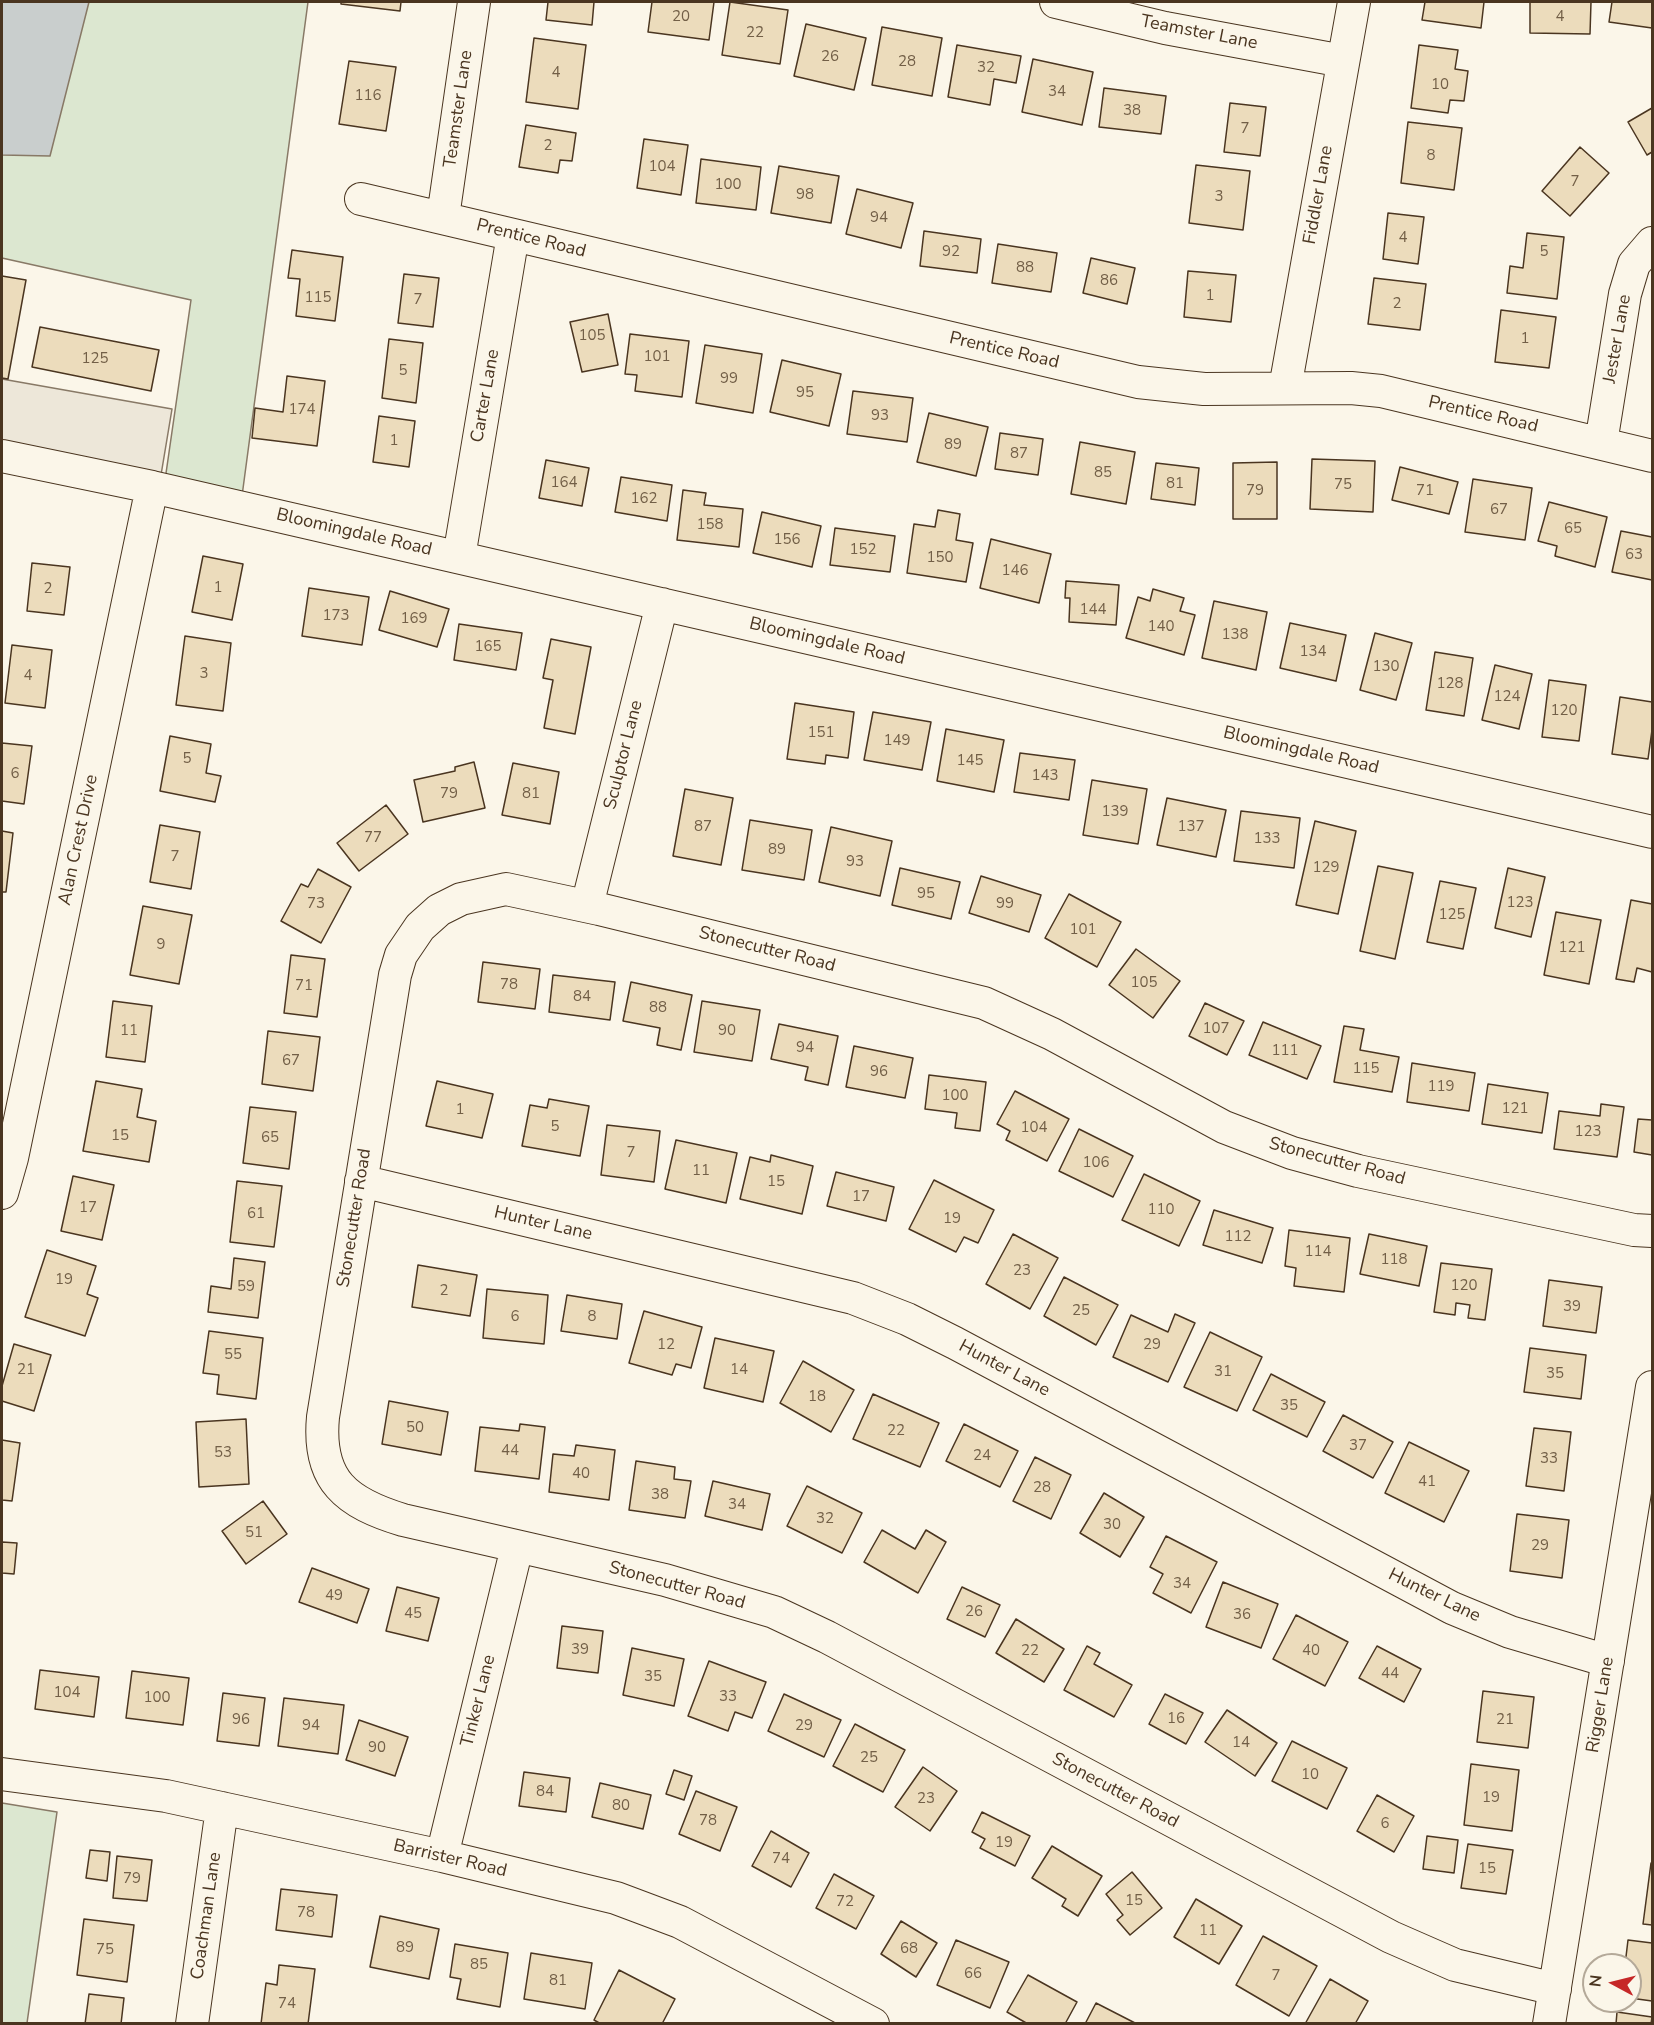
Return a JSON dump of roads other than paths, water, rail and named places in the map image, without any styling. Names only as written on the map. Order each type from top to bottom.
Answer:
[{"type":"street","name":"Teamster Lane","points":[[443,217],[474,2]]},
{"type":"street","name":"Teamster Lane","points":[[1056,2],[1165,28],[1343,61]]},
{"type":"street","name":"Fiddler Lane","points":[[1285,388],[1354,2]]},
{"type":"street","name":"Prentice Road","points":[[361,199],[1138,382],[1204,389],[1351,388],[1381,391],[1653,456]]},
{"type":"street","name":"Carter Lane","points":[[459,557],[513,235]]},
{"type":"street","name":"Jester Lane","points":[[1601,443],[1625,294],[1634,264],[1653,243]]},
{"type":"street","name":"Bloomingdale Road","points":[[2,456],[152,487],[1653,832]]},
{"type":"street","name":"Alan Crest Drive","points":[[2,1193],[12,1158],[152,487]]},
{"type":"street","name":"Sculptor Lane","points":[[587,906],[662,604]]},
{"type":"street","name":"Stonecutter Road","points":[[1555,1989],[1455,1965],[1391,1937],[827,1637],[774,1612],[665,1580],[373,1511],[340,1489],[330,1473],[323,1451],[323,1417],[395,975],[401,955],[420,927],[439,910],[461,898],[507,889],[587,906],[984,1003],[1052,1034],[1224,1126],[1292,1154],[1370,1173],[1653,1231]]},
{"type":"street","name":"Hunter Lane","points":[[361,1181],[853,1298],[907,1319],[955,1343],[1452,1608],[1510,1632],[1608,1661]]},
{"type":"street","name":"Rigger Lane","points":[[1549,2024],[1653,1387]]},
{"type":"street","name":"Tinker Lane","points":[[442,1856],[517,1546]]},
{"type":"street","name":"Barrister Road","points":[[2,1774],[166,1796],[442,1856],[616,1898],[680,1922],[873,2024]]},
{"type":"street","name":"Coachman Lane","points":[[192,2024],[222,1808]]}]
